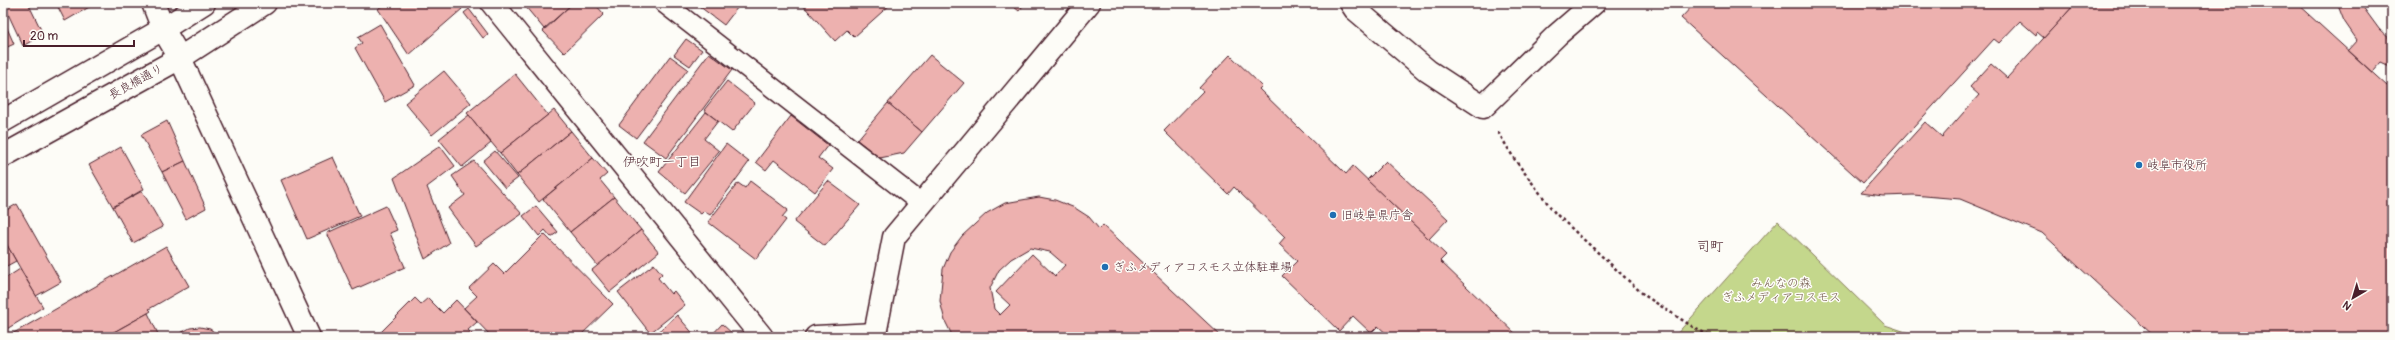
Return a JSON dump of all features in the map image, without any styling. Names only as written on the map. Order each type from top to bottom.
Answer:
[{"type":"main road","points":[[153,3],[163,29],[180,58],[309,337]]},
{"type":"main road","points":[[3,121],[163,29],[204,3]]},
{"type":"main road","name":"長良橋通り","points":[[3,156],[180,58],[265,3]]},
{"type":"main road","points":[[492,3],[762,337]]},
{"type":"main road","points":[[816,337],[876,335],[894,237],[1089,3]]},
{"type":"main road","points":[[1351,3],[1355,9],[1428,71],[1483,108],[1557,35],[1594,3]]},
{"type":"lane","points":[[664,3],[922,204]]},
{"type":"path","points":[[1483,108],[1515,160],[1555,214],[1644,295],[1696,329],[1714,337]]},
{"type":"green space","name":"みんなの森 ぎふメディアコスモス","points":[[1778,221],[1885,325],[1921,337],[1674,337]]},
{"type":"building","points":[[3,3],[28,3],[43,34],[23,46]]},
{"type":"building","points":[[56,3],[90,3],[91,6],[65,21]]},
{"type":"building","points":[[385,3],[457,3],[462,9],[409,55],[378,9]]},
{"type":"building","points":[[529,3],[573,3],[544,29],[525,6]]},
{"type":"building","points":[[573,3],[594,3],[604,14],[564,53],[543,31]]},
{"type":"building","points":[[695,3],[741,3],[724,25]]},
{"type":"building","points":[[801,3],[892,3],[854,37],[847,30],[835,41]]},
{"type":"building","points":[[1009,3],[1025,3],[1019,11]]},
{"type":"building","points":[[1695,3],[2076,3],[2044,38],[2037,32],[2036,35],[2020,21],[1999,43],[1994,39],[1863,183],[1681,18]]},
{"type":"building","name":"岐阜市役所","points":[[2076,3],[2296,3],[2387,86],[2392,81],[2392,337],[2155,337],[2042,233],[1960,199],[1913,195],[1883,196],[1861,193],[1925,122],[1942,137],[1979,95],[1970,87],[1991,64],[2007,78]]},
{"type":"building","points":[[2337,3],[2360,3],[2379,29],[2392,41],[2392,67],[2381,62],[2372,72],[2348,50],[2357,40],[2344,21]]},
{"type":"building","points":[[469,9],[488,34],[483,38],[464,13]]},
{"type":"building","points":[[3,19],[14,44],[3,49]]},
{"type":"building","points":[[380,24],[415,85],[385,102],[355,48],[362,43],[358,37]]},
{"type":"building","points":[[686,39],[702,50],[690,66],[674,55]]},
{"type":"building","points":[[709,53],[732,70],[666,158],[643,141]]},
{"type":"building","points":[[930,55],[964,83],[922,132],[888,103]]},
{"type":"building","name":"旧岐阜県庁舎","points":[[1230,55],[1262,86],[1259,89],[1346,174],[1353,166],[1446,255],[1440,261],[1519,337],[1390,337],[1378,326],[1371,333],[1353,316],[1339,331],[1282,276],[1297,261],[1279,244],[1285,237],[1234,187],[1228,194],[1164,131],[1203,91],[1199,88]]},
{"type":"building","points":[[670,56],[688,69],[636,138],[619,125]]},
{"type":"building","points":[[444,71],[471,103],[432,135],[405,103]]},
{"type":"building","points":[[515,74],[548,115],[500,153],[467,113]]},
{"type":"building","points":[[727,81],[755,103],[732,132],[704,110]]},
{"type":"building","points":[[888,103],[922,132],[904,153],[880,158],[857,140]]},
{"type":"building","points":[[554,110],[571,131],[517,175],[500,153]]},
{"type":"building","points":[[706,112],[718,121],[704,139],[719,151],[685,193],[659,172]]},
{"type":"building","points":[[469,115],[491,143],[462,167],[439,139]]},
{"type":"building","points":[[791,116],[828,145],[818,158],[833,169],[815,192],[774,160],[766,170],[756,162]]},
{"type":"building","points":[[167,121],[185,161],[162,172],[141,135]]},
{"type":"building","points":[[571,131],[593,158],[539,202],[517,175]]},
{"type":"building","points":[[726,144],[749,162],[710,215],[704,211],[701,214],[684,202]]},
{"type":"building","points":[[440,146],[455,166],[427,187],[449,243],[425,259],[394,178]]},
{"type":"building","points":[[121,147],[144,189],[113,207],[89,165]]},
{"type":"building","points":[[495,151],[518,178],[505,188],[483,161]]},
{"type":"building","points":[[333,157],[360,216],[307,239],[281,180]]},
{"type":"building","points":[[593,158],[607,174],[600,180],[614,197],[570,232],[543,199]]},
{"type":"building","points":[[185,161],[206,208],[186,219],[162,172]]},
{"type":"building","points":[[474,161],[522,214],[476,246],[448,208],[465,195],[452,176]]},
{"type":"building","points":[[1386,161],[1448,219],[1429,239],[1367,180]]},
{"type":"building","points":[[750,181],[788,210],[782,217],[786,220],[756,259],[708,222],[738,183],[745,188]]},
{"type":"building","points":[[828,181],[860,205],[825,246],[794,222]]},
{"type":"building","points":[[142,191],[163,227],[133,243],[113,207]]},
{"type":"building","points":[[614,197],[641,230],[598,266],[570,232]]},
{"type":"building","name":"ぎふメディアコスモス立体駐車場","points":[[1039,197],[1055,200],[1075,208],[1089,217],[1099,229],[1103,225],[1222,337],[953,337],[945,321],[940,301],[943,269],[950,252],[962,236],[987,213],[1005,203]],"holes":[[[1030,248],[1050,252],[1065,265],[1055,276],[1032,254],[996,292],[1010,305],[1000,315],[994,309],[990,288],[999,270],[1011,259]]]},
{"type":"building","points":[[17,204],[61,282],[36,296],[3,238],[3,212]]},
{"type":"building","points":[[386,206],[397,230],[390,233],[405,267],[353,290],[327,233]]},
{"type":"building","points":[[536,206],[558,232],[551,237],[545,230],[539,236],[523,216]]},
{"type":"building","points":[[641,230],[659,252],[610,292],[592,270]]},
{"type":"building","points":[[544,234],[613,304],[579,337],[492,337],[464,308],[477,296],[469,288],[494,264],[504,274]]},
{"type":"building","points":[[3,238],[16,261],[3,268]]},
{"type":"building","points":[[166,246],[189,286],[149,309],[151,311],[148,313],[105,337],[14,337],[12,334]]},
{"type":"building","points":[[654,264],[662,274],[658,278],[671,294],[674,291],[685,305],[650,333],[618,292]]},
{"type":"building","points":[[20,269],[43,307],[5,330],[3,327],[3,280]]},
{"type":"building","points":[[415,298],[421,304],[428,298],[443,313],[456,300],[477,322],[468,330],[475,337],[384,337],[380,333]]},
{"type":"building","points":[[148,313],[158,334],[162,337],[105,337]]},
{"type":"building","points":[[677,315],[696,337],[653,337]]},
{"type":"building","points":[[722,324],[736,337],[710,337]]},
{"type":"building","points":[[200,327],[210,329],[221,337],[173,337],[190,328]]},
{"type":"place","name":"岐阜市役所","points":[[2139,165]]},
{"type":"place","name":"旧岐阜県庁舎","points":[[1333,215]]},
{"type":"place","name":"ぎふメディアコスモス立体駐車場","points":[[1105,267]]},
{"type":"district","name":"伊吹町一丁目","points":[[662,162]]},
{"type":"district","name":"司町","points":[[1710,246]]}]
